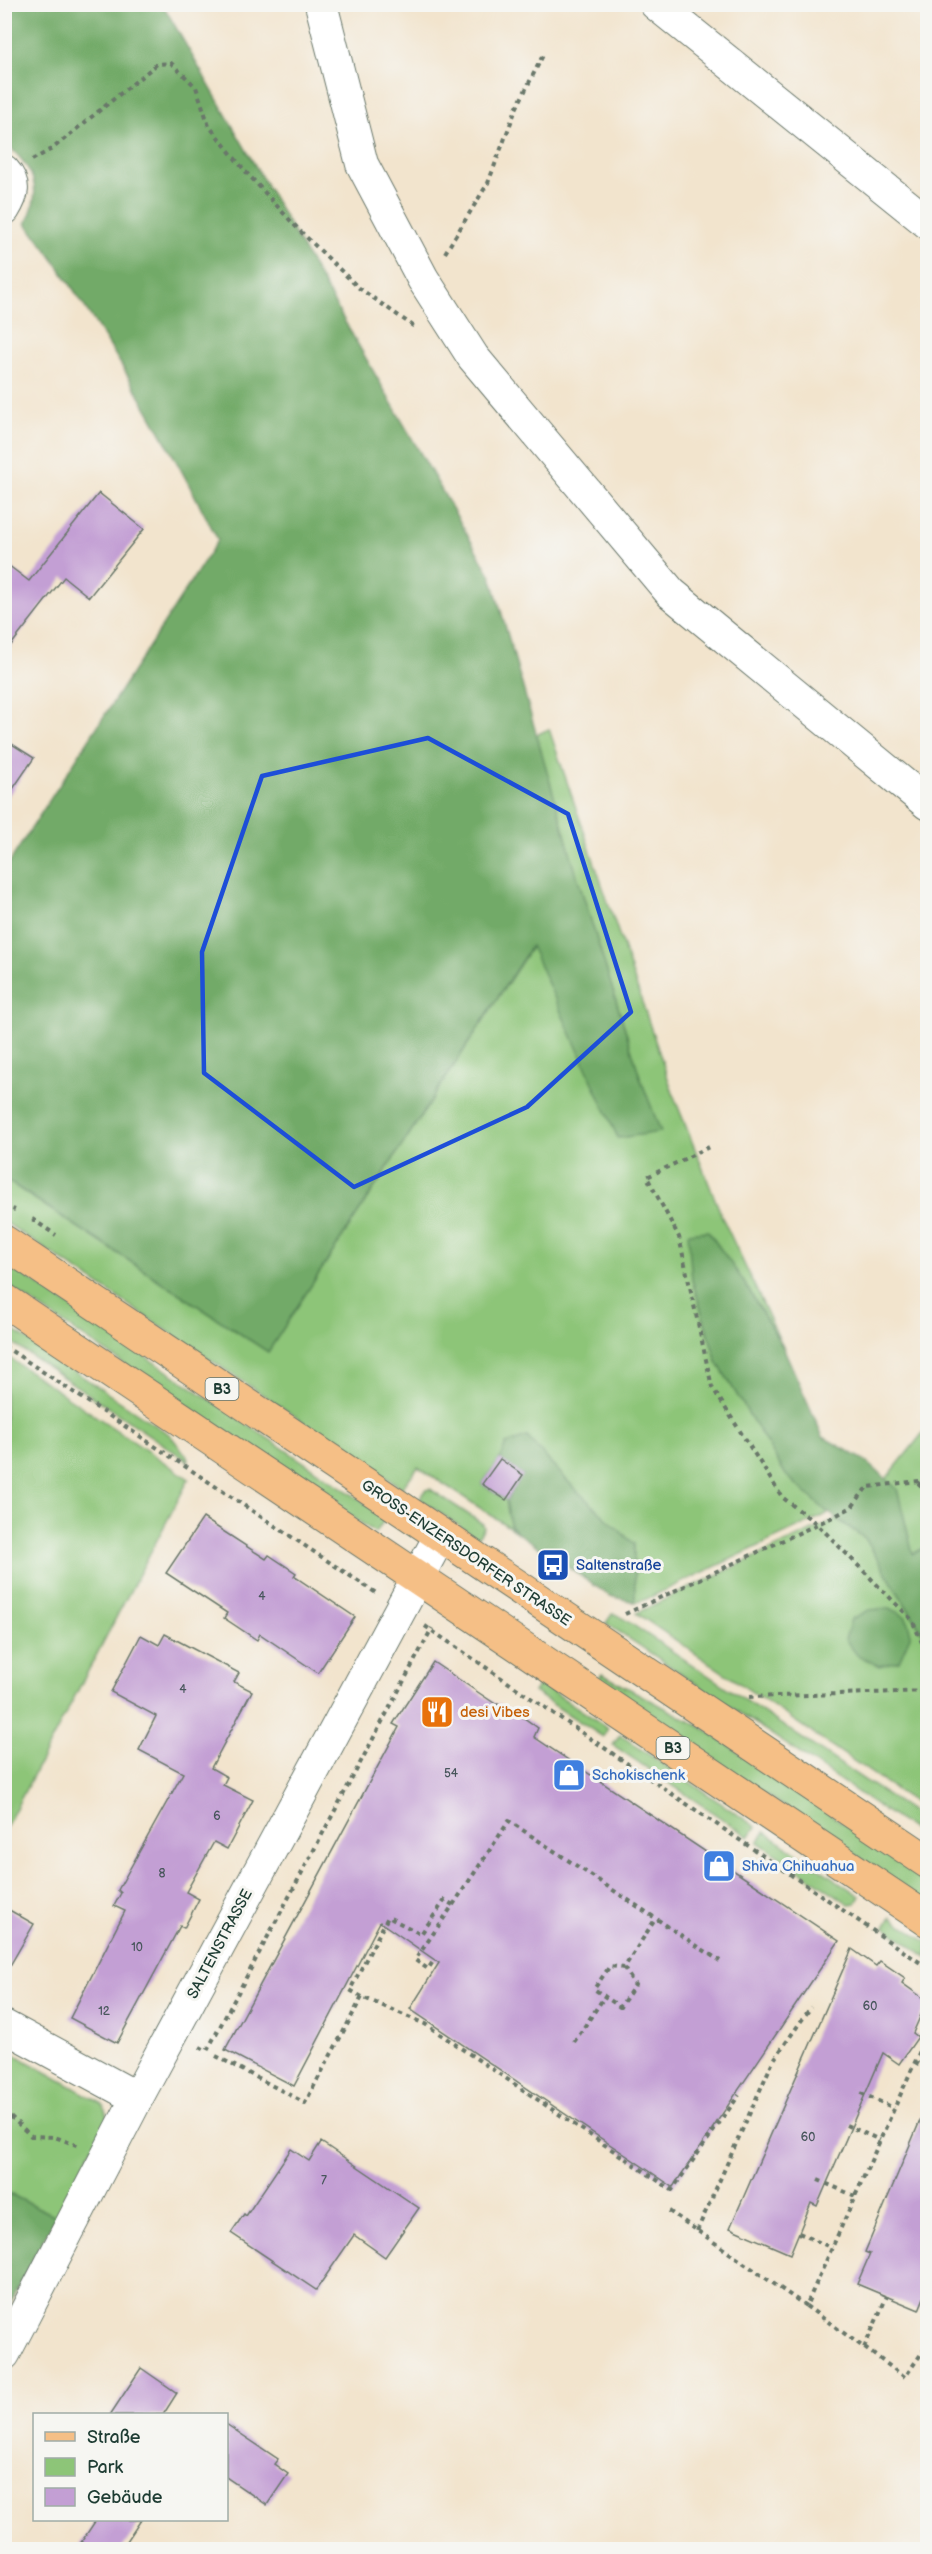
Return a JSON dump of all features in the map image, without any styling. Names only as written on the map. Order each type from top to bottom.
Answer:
[{"type":"main road","name":"GROSS-ENZERSDORFER STRASSE","points":[[4,1242],[927,1862]]},
{"type":"main road","name":"B3","points":[[4,1300],[927,1920]]},
{"type":"street","points":[[321,4],[362,164],[420,273],[473,357],[671,593],[927,804]]},
{"type":"street","points":[[656,4],[927,223]]},
{"type":"street","name":"SALTENSTRASSE","points":[[4,2354],[137,2098],[440,1536]]},
{"type":"street","points":[[4,2026],[137,2098]]},
{"type":"path","points":[[420,273],[448,251],[488,183],[516,109],[544,53]]},
{"type":"path","points":[[6,189],[157,64],[171,63],[196,87],[209,126],[246,172],[298,229],[359,288],[421,331]]},
{"type":"path","points":[[709,1148],[647,1177],[679,1237],[712,1387],[782,1497],[817,1524],[912,1620],[927,1656]]},
{"type":"path","points":[[4,1346],[380,1596]]},
{"type":"path","points":[[625,1614],[852,1507],[867,1487],[918,1483],[927,1480]]},
{"type":"path","points":[[918,1483],[927,1492]]},
{"type":"path","points":[[418,1622],[927,1968]]},
{"type":"path","points":[[207,2051],[434,1624]]},
{"type":"path","points":[[749,1697],[927,1691]]},
{"type":"path","points":[[434,1960],[428,1969],[415,1960],[509,1821],[720,1961]]},
{"type":"path","points":[[453,1905],[445,1900],[422,1934],[388,1917],[350,1990],[425,2024],[672,2190],[739,2095]]},
{"type":"path","points":[[624,1968],[656,1918]]},
{"type":"path","points":[[610,1966],[624,1968],[635,1985],[620,2007],[594,1989],[610,1966]]},
{"type":"path","points":[[574,2042],[605,1996]]},
{"type":"path","points":[[216,2056],[305,2103],[362,1997]]},
{"type":"path","points":[[697,2231],[773,2061],[811,2007]]},
{"type":"path","points":[[806,2306],[927,2033]]},
{"type":"path","points":[[915,2062],[927,2070]]},
{"type":"path","points":[[861,2093],[894,2108]]},
{"type":"path","points":[[4,2110],[31,2136],[55,2137],[75,2146],[81,2146],[87,2141]]},
{"type":"path","points":[[846,2125],[880,2140]]},
{"type":"path","points":[[818,2180],[855,2196]]},
{"type":"path","points":[[669,2211],[905,2377],[927,2344]]},
{"type":"path","points":[[799,2234],[832,2248]]},
{"type":"path","points":[[864,2348],[887,2296]]},
{"type":"highlighted area","points":[[428,738],[568,814],[631,1012],[527,1107],[354,1187],[204,1073],[202,952],[262,776]]},
{"type":"green space","points":[[5,4],[163,5],[491,576],[577,876],[641,1080],[661,1132],[618,1138],[531,946],[268,1352],[5,1179],[5,869],[218,540],[126,372],[44,246],[26,224],[34,200],[33,179],[23,161],[5,143]]},
{"type":"green space","points":[[549,729],[675,1099],[723,1219],[784,1349],[742,1279],[692,1280],[717,1362],[786,1475],[829,1513],[644,1600],[635,1602],[634,1544],[574,1488],[527,1437],[506,1444],[500,1459],[482,1484],[506,1500],[510,1525],[518,1533],[418,1467],[402,1488],[5,1222],[4,1179],[268,1352],[532,946],[618,1138],[660,1132],[641,1080],[577,876],[536,735]]},
{"type":"green space","points":[[708,1231],[742,1279],[784,1349],[823,1437],[866,1461],[897,1489],[913,1554],[927,1546],[927,1640],[865,1538],[826,1511],[786,1475],[717,1362],[692,1280],[688,1233]]},
{"type":"green space","points":[[4,1262],[386,1517],[376,1533],[5,1284]]},
{"type":"green space","points":[[4,1324],[170,1435],[187,1456],[188,1461],[5,1338]]},
{"type":"green space","points":[[5,1355],[189,1479],[5,1829]]},
{"type":"green space","points":[[927,1428],[927,1546],[913,1554],[897,1489],[886,1479]]},
{"type":"green space","points":[[527,1437],[574,1488],[634,1544],[635,1602],[610,1596],[518,1533],[510,1525],[506,1500],[523,1475],[500,1459],[506,1444]]},
{"type":"green space","points":[[430,1489],[483,1524],[484,1528],[477,1538],[420,1499],[426,1490]]},
{"type":"green space","points":[[836,1519],[865,1538],[927,1640],[927,1811],[636,1613]]},
{"type":"green space","points":[[890,1608],[906,1617],[911,1634],[899,1661],[879,1666],[857,1655],[845,1639],[851,1619],[869,1610]]},
{"type":"green space","points":[[612,1614],[618,1615],[927,1822],[927,1839],[606,1623]]},
{"type":"green space","points":[[602,1674],[706,1730],[927,1880],[927,1903],[597,1680]]},
{"type":"green space","points":[[540,1683],[608,1728],[603,1737],[534,1692]]},
{"type":"green space","points":[[620,1735],[756,1827],[749,1837],[613,1745]]},
{"type":"green space","points":[[765,1832],[860,1896],[856,1903],[849,1904],[758,1842]]},
{"type":"green space","points":[[891,1917],[927,1942],[927,1957],[885,1927]]},
{"type":"green space","points":[[5,2049],[103,2104],[108,2119],[56,2216],[5,2192]]},
{"type":"green space","points":[[5,2192],[56,2216],[5,2314]]},
{"type":"building","points":[[99,493],[144,529],[89,597],[64,577],[4,654],[4,562],[29,581]]},
{"type":"building","points":[[4,739],[34,758],[4,802]]},
{"type":"building","points":[[500,1459],[523,1475],[506,1500],[482,1484]]},
{"type":"building","points":[[203,1518],[266,1559],[269,1555],[296,1573],[294,1576],[355,1617],[318,1673],[260,1634],[257,1640],[224,1618],[227,1613],[166,1573]]},
{"type":"building","points":[[165,1634],[239,1673],[234,1682],[252,1691],[211,1768],[227,1777],[223,1785],[253,1800],[227,1849],[214,1842],[186,1892],[199,1899],[184,1928],[180,1926],[117,2043],[70,2018],[125,1911],[114,1906],[121,1893],[118,1890],[183,1773],[139,1750],[156,1716],[111,1692],[141,1635],[159,1645]]},
{"type":"building","points":[[433,1662],[497,1705],[498,1703],[524,1718],[538,1728],[534,1737],[839,1941],[673,2187],[410,2009],[439,1963],[380,1922],[294,2086],[225,2050],[399,1727],[393,1724]]},
{"type":"building","points":[[4,1907],[34,1924],[4,1976]]},
{"type":"building","points":[[852,1949],[876,1966],[880,1961],[905,1978],[902,1983],[927,2001],[913,2033],[918,2037],[899,2064],[883,2053],[817,2206],[811,2203],[790,2254],[730,2228]]},
{"type":"building","points":[[927,2104],[927,2290],[919,2310],[857,2284],[870,2254],[865,2252]]},
{"type":"building","points":[[321,2142],[419,2208],[385,2257],[354,2235],[316,2290],[231,2233],[244,2214],[246,2216],[291,2149],[309,2161]]},
{"type":"building","points":[[141,2368],[177,2393],[164,2413],[111,2413]]},
{"type":"building","points":[[228,2425],[278,2459],[274,2464],[288,2474],[267,2505],[228,2478]]},
{"type":"building","points":[[95,2521],[140,2521],[121,2550],[76,2550]]},
{"type":"place","name":"Saltenstraße","points":[[553,1565]]},
{"type":"place","name":"desi Vibes","points":[[437,1712]]},
{"type":"place","name":"Schokischenk","points":[[569,1775]]},
{"type":"place","name":"Shiva Chihuahua","points":[[719,1866]]}]
